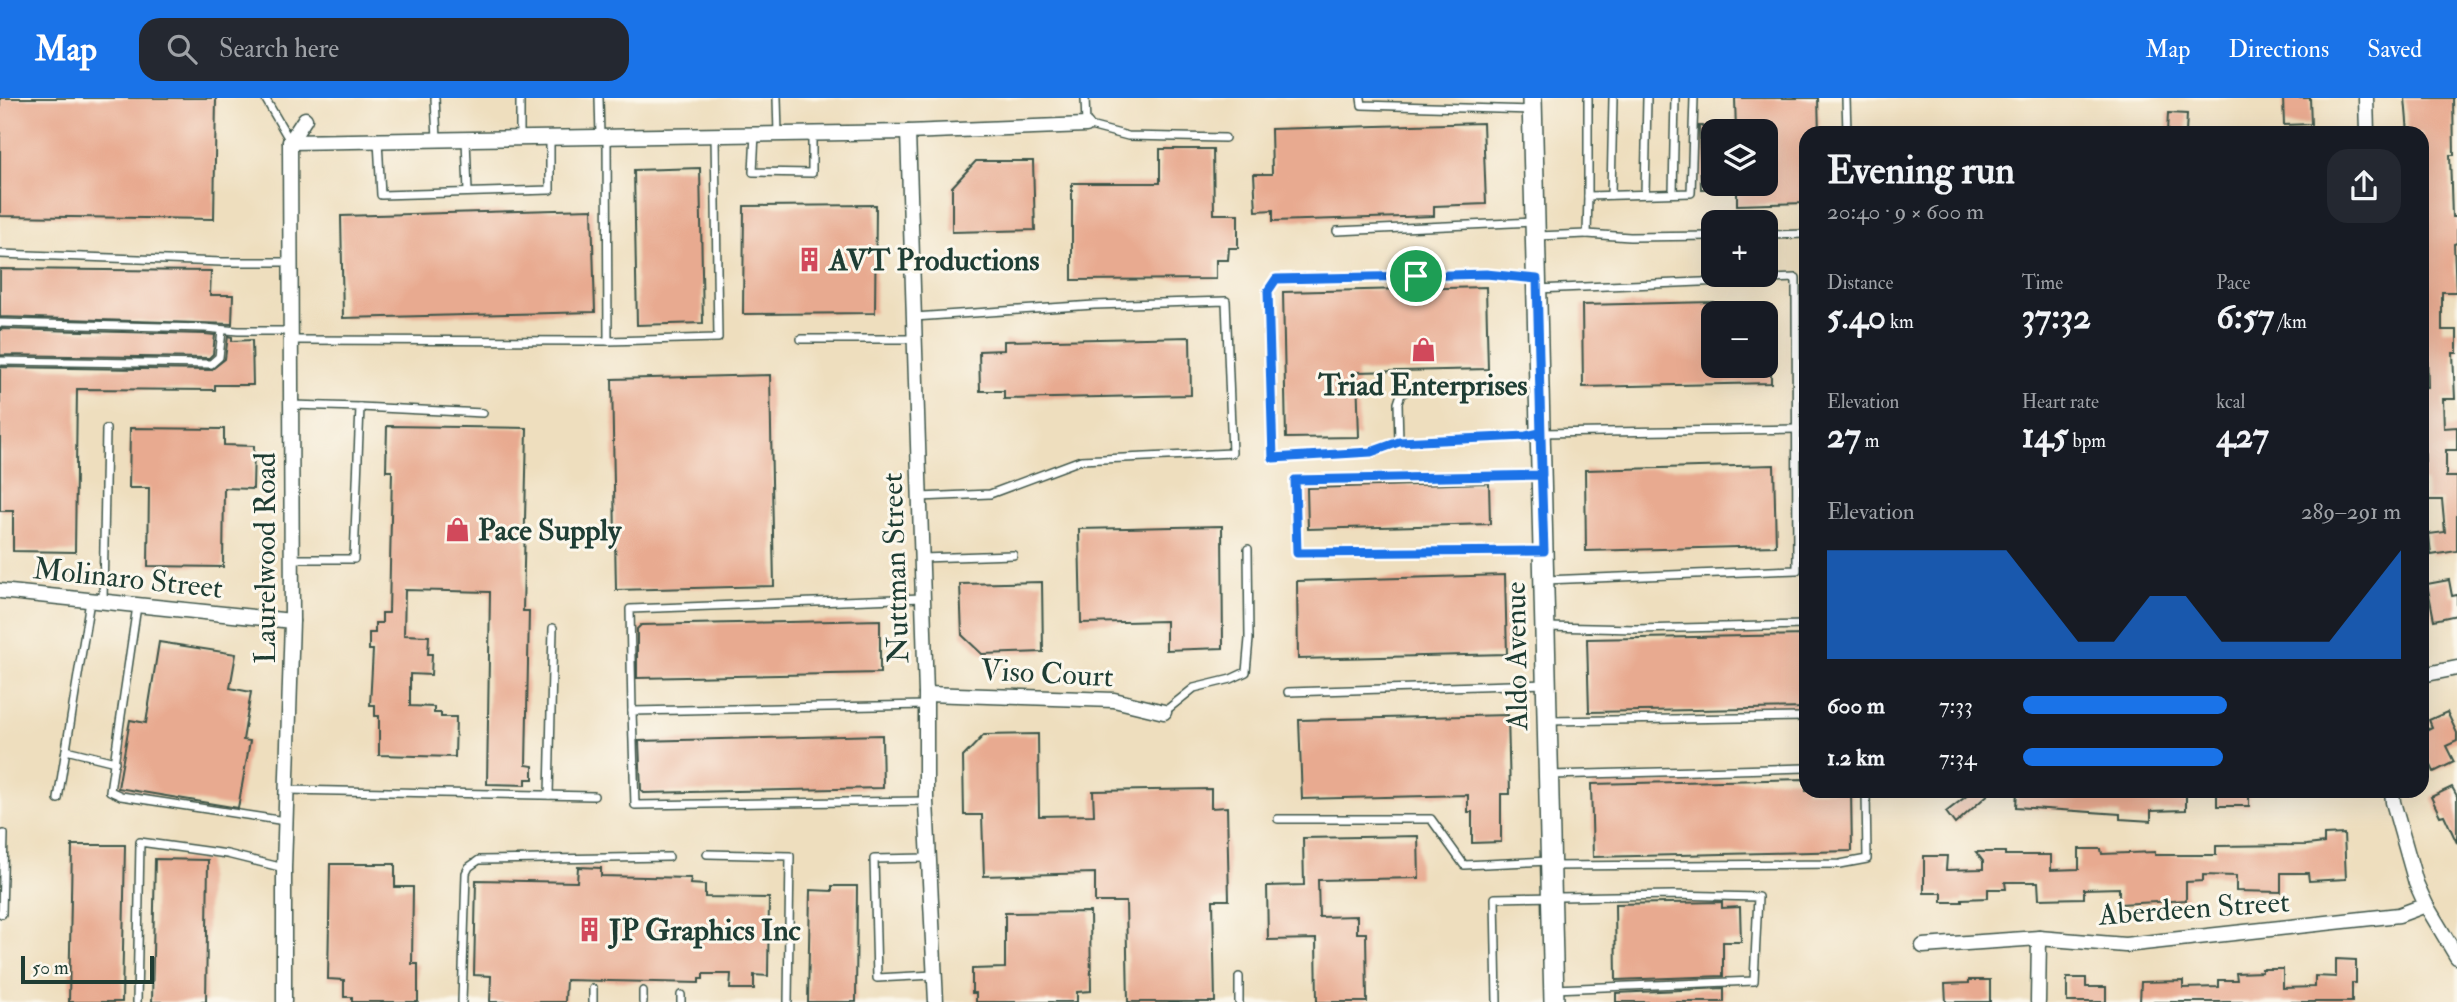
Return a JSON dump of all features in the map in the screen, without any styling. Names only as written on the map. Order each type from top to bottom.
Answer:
[{"type":"street","points":[[2366,98],[2367,126]]},
{"type":"street","name":"Aldo Avenue","points":[[1533,104],[1554,995]]},
{"type":"street","points":[[290,142],[305,120]]},
{"type":"street","points":[[290,142],[908,132],[1086,125]]},
{"type":"street","name":"Nuttman Street","points":[[908,132],[926,699],[926,801],[936,1002]]},
{"type":"street","name":"Laurelwood Road","points":[[284,1002],[284,868],[292,621],[290,142]]},
{"type":"street","name":"Molinaro Street","points":[[0,591],[292,621]]},
{"type":"street","points":[[2429,673],[2457,668]]},
{"type":"street","name":"Viso Court","points":[[926,699],[1114,700],[1164,712]]},
{"type":"street","points":[[2393,798],[2412,870],[2426,905],[2457,957]]},
{"type":"street","name":"Aberdeen Street","points":[[1923,946],[2039,938],[2125,945],[2399,915],[2426,905]]},
{"type":"street","points":[[2038,1002],[2039,938]]},
{"type":"lane","points":[[265,98],[290,142]]},
{"type":"lane","points":[[435,98],[437,139]]},
{"type":"lane","points":[[520,98],[520,138]]},
{"type":"lane","points":[[599,98],[604,136],[608,341]]},
{"type":"lane","points":[[778,98],[778,134]]},
{"type":"lane","points":[[1085,98],[1086,125],[1128,136],[1226,138]]},
{"type":"lane","points":[[1361,98],[1362,105],[1533,104]]},
{"type":"lane","points":[[1587,234],[1588,98]]},
{"type":"lane","points":[[1611,195],[1613,98]]},
{"type":"lane","points":[[1645,194],[1647,98]]},
{"type":"lane","points":[[1673,193],[1675,98]]},
{"type":"lane","points":[[1588,195],[1691,193],[1694,98]]},
{"type":"lane","points":[[1846,98],[1847,126]]},
{"type":"lane","points":[[755,134],[753,172],[811,173],[812,134]]},
{"type":"lane","points":[[0,323],[205,328],[291,335],[608,341],[718,338],[715,135]]},
{"type":"lane","points":[[379,141],[381,195],[550,190],[550,137]]},
{"type":"lane","points":[[466,139],[468,192]]},
{"type":"lane","points":[[1337,231],[1536,229],[1630,237],[1701,236]]},
{"type":"lane","points":[[1778,234],[1799,234]]},
{"type":"lane","points":[[0,254],[291,262]]},
{"type":"lane","points":[[1544,580],[1797,570],[1797,429],[1796,278],[1537,284],[1486,274],[1276,279],[1268,291],[1273,458],[1371,452],[1399,442],[1526,436],[1540,433],[1797,429]]},
{"type":"lane","points":[[914,317],[1094,305],[1226,301],[1232,453],[1081,460],[990,495],[919,497]]},
{"type":"lane","points":[[0,361],[211,363],[219,357],[222,331]]},
{"type":"lane","points":[[801,339],[915,339]]},
{"type":"lane","points":[[1399,442],[1398,402],[1401,394],[1409,390],[1539,383]]},
{"type":"lane","points":[[291,405],[483,413]]},
{"type":"lane","points":[[292,559],[354,559],[360,407]]},
{"type":"lane","points":[[58,799],[65,750],[97,601],[106,429]]},
{"type":"lane","points":[[1542,475],[1295,480],[1297,553],[1544,551]]},
{"type":"lane","points":[[1164,712],[1194,688],[1247,672],[1248,549]]},
{"type":"lane","points":[[921,558],[1013,555]]},
{"type":"lane","points":[[923,598],[630,609],[635,805],[926,801]]},
{"type":"lane","points":[[137,605],[110,791],[121,796],[285,821]]},
{"type":"lane","points":[[1545,627],[1636,629],[1799,625]]},
{"type":"lane","points":[[549,795],[553,628]]},
{"type":"lane","points":[[1288,692],[1547,684]]},
{"type":"lane","points":[[632,711],[926,699]]},
{"type":"lane","points":[[1548,721],[1799,717]]},
{"type":"lane","points":[[65,750],[115,762]]},
{"type":"lane","points":[[1549,775],[1799,768]]},
{"type":"lane","points":[[287,790],[594,796]]},
{"type":"lane","points":[[1278,820],[1430,819],[1464,865],[1840,864],[1867,859],[1866,798]]},
{"type":"lane","points":[[0,914],[4,834]]},
{"type":"lane","points":[[137,1002],[140,842],[228,854],[284,868]]},
{"type":"lane","points":[[707,854],[790,856],[788,1002]]},
{"type":"lane","points":[[462,1002],[466,873],[473,862],[669,857]]},
{"type":"lane","points":[[929,858],[874,859],[877,978],[934,975]]},
{"type":"lane","points":[[1497,1002],[1495,898],[1673,895],[1758,897],[1754,981],[1554,995]]},
{"type":"lane","points":[[1238,977],[1240,1002]]},
{"type":"lane","points":[[593,989],[593,1002]]},
{"type":"lane","points":[[643,991],[643,1002]]},
{"type":"building","points":[[0,98],[216,98],[214,219],[0,216]]},
{"type":"building","points":[[1735,98],[1818,98],[1819,126],[1799,126],[1799,203],[1737,205],[1737,196],[1778,196],[1778,119],[1736,119]]},
{"type":"building","points":[[2283,98],[2310,98],[2311,124],[2284,125]]},
{"type":"building","points":[[2405,98],[2453,98],[2454,155],[2450,155],[2452,217],[2457,217],[2457,243],[2454,244],[2456,292],[2442,292],[2442,330],[2457,330],[2457,353],[2453,353],[2455,399],[2443,399],[2444,428],[2457,427],[2457,450],[2446,450],[2446,477],[2457,477],[2457,551],[2431,555],[2429,534],[2445,532],[2442,500],[2429,500],[2429,126],[2407,126]]},
{"type":"building","points":[[2168,113],[2187,114],[2186,126],[2167,126]]},
{"type":"building","points":[[1483,123],[1486,204],[1434,206],[1434,216],[1273,221],[1273,210],[1256,211],[1254,174],[1272,174],[1271,129]]},
{"type":"building","points":[[1699,126],[1701,126],[1701,189]]},
{"type":"building","points":[[1160,149],[1213,149],[1214,214],[1238,214],[1238,248],[1229,248],[1228,260],[1216,260],[1216,279],[1072,280],[1072,183],[1160,183]]},
{"type":"building","points":[[976,161],[1033,161],[1035,230],[952,232],[952,187]]},
{"type":"building","points":[[700,168],[703,323],[637,325],[634,170]]},
{"type":"building","name":"AVT Productions","points":[[876,205],[875,313],[743,314],[744,206]]},
{"type":"building","points":[[592,209],[595,312],[343,318],[341,216]]},
{"type":"building","points":[[0,269],[211,271],[210,295],[233,295],[232,324],[0,317]]},
{"type":"building","points":[[1486,287],[1488,369],[1357,372],[1359,437],[1286,438],[1283,292]]},
{"type":"building","points":[[1701,302],[1701,378],[1771,378],[1771,383],[1583,387],[1582,305]]},
{"type":"building","points":[[0,329],[215,335],[213,354],[209,358],[0,355]]},
{"type":"building","points":[[228,336],[232,337],[232,341],[252,340],[253,385],[215,385],[215,390],[77,389],[75,552],[13,551],[13,511],[0,511],[0,367],[211,370],[225,359]]},
{"type":"building","points":[[1190,337],[1191,395],[1004,399],[1004,391],[980,391],[979,351],[1004,350],[1004,341]]},
{"type":"building","points":[[770,375],[774,586],[616,590],[612,379]]},
{"type":"building","points":[[387,426],[527,428],[523,611],[529,611],[526,765],[533,766],[533,779],[526,779],[526,785],[487,784],[490,592],[405,590],[404,635],[429,636],[428,654],[432,654],[431,675],[410,674],[410,706],[434,707],[434,713],[441,713],[441,717],[456,717],[455,757],[379,755],[379,716],[375,716],[375,705],[370,705],[373,650],[369,650],[369,633],[375,633],[375,623],[382,623],[382,613],[389,613],[392,471],[386,471]]},
{"type":"building","points":[[130,428],[224,429],[224,445],[254,446],[253,489],[224,488],[223,567],[148,566],[149,488],[129,488]]},
{"type":"building","points":[[1774,465],[1776,546],[1586,551],[1585,470]]},
{"type":"building","points":[[1489,483],[1490,524],[1308,529],[1307,488]]},
{"type":"building","points":[[1222,526],[1223,648],[1166,650],[1166,621],[1081,623],[1079,529]]},
{"type":"building","points":[[1505,575],[1507,654],[1298,659],[1297,581]]},
{"type":"building","points":[[2449,580],[2452,596],[2457,595],[2457,615],[2434,620],[2429,584]]},
{"type":"building","points":[[1042,582],[1043,652],[982,654],[962,635],[960,584]]},
{"type":"building","points":[[880,620],[880,673],[637,678],[637,629],[641,625]]},
{"type":"building","points":[[1799,635],[1799,708],[1589,712],[1587,639]]},
{"type":"building","points":[[159,642],[236,654],[230,688],[251,692],[243,740],[250,741],[238,808],[118,788],[130,720],[146,723]]},
{"type":"building","points":[[2447,712],[2457,733],[2457,741],[2446,746],[2454,762],[2434,772],[2429,761],[2429,728],[2432,727],[2429,720]]},
{"type":"building","points":[[1508,715],[1510,794],[1501,794],[1501,842],[1472,843],[1472,812],[1468,812],[1468,795],[1302,799],[1299,720]]},
{"type":"building","points":[[1038,734],[1039,816],[1094,815],[1093,791],[1211,789],[1211,808],[1227,807],[1229,900],[1213,900],[1215,1002],[1128,1002],[1126,902],[1095,902],[1095,873],[984,876],[982,815],[964,815],[963,757],[984,735]]},
{"type":"building","points":[[882,735],[883,788],[644,793],[641,790],[639,741]]},
{"type":"building","points":[[1799,779],[1799,798],[1851,798],[1852,851],[1593,857],[1591,784]]},
{"type":"building","points":[[2452,787],[2457,796],[2457,843],[2444,815],[2440,816],[2431,797]]},
{"type":"building","points":[[1964,798],[1984,798],[1955,824],[1946,812]]},
{"type":"building","points":[[2017,798],[2186,798],[2186,810],[2151,811],[2151,821],[2120,819],[2120,814],[2016,807]]},
{"type":"building","points":[[2217,798],[2249,798],[2249,806],[2217,806]]},
{"type":"building","points":[[2344,834],[2346,879],[2309,881],[2308,873],[2281,873],[2281,892],[2236,891],[2236,876],[2203,875],[2203,881],[2186,882],[2186,900],[2157,902],[2119,904],[2119,888],[2084,889],[2084,898],[2039,899],[2038,882],[2005,882],[2006,889],[1988,889],[1988,898],[1962,899],[1962,902],[1942,902],[1942,893],[1924,893],[1924,856],[1947,856],[1946,870],[1983,869],[1983,861],[1976,852],[2051,855],[2051,870],[2079,869],[2079,849],[2101,849],[2102,854],[2155,852],[2155,855],[2216,855],[2216,846],[2307,845],[2324,843],[2324,835]]},
{"type":"building","points":[[1418,836],[1419,878],[1318,880],[1319,917],[1357,916],[1357,933],[1366,933],[1367,1002],[1317,1002],[1316,939],[1268,940],[1267,886],[1304,885],[1303,838]]},
{"type":"building","points":[[72,845],[125,845],[122,1002],[69,1002]]},
{"type":"building","points":[[155,859],[208,860],[206,1002],[152,1002]]},
{"type":"building","points":[[330,864],[395,864],[395,887],[413,887],[412,964],[418,964],[418,1002],[352,1002],[352,997],[344,997],[344,980],[328,979]]},
{"type":"building","name":"JP Graphics Inc","points":[[578,867],[601,868],[601,876],[691,878],[690,884],[705,885],[705,897],[769,898],[768,976],[754,975],[754,989],[730,989],[731,974],[703,974],[699,983],[566,980],[565,1002],[490,1002],[491,976],[474,975],[476,880],[577,882]]},
{"type":"building","points":[[832,886],[857,886],[856,1002],[808,1002],[810,890],[832,891]]},
{"type":"building","points":[[1722,902],[1722,908],[1740,907],[1741,942],[1723,942],[1723,976],[1616,980],[1615,904]]},
{"type":"building","points":[[1090,912],[1091,991],[1077,992],[1077,1002],[976,1002],[976,993],[972,993],[972,969],[1005,968],[1005,913]]},
{"type":"building","points":[[2336,959],[2356,960],[2356,983],[2352,983],[2352,1002],[2140,1002],[2141,982],[2183,981],[2183,988],[2219,987],[2219,980],[2237,980],[2236,973],[2262,972],[2262,969],[2283,969],[2283,988],[2315,987],[2315,976],[2336,977]]},
{"type":"building","points":[[2067,978],[2086,978],[2086,987],[2106,987],[2106,1002],[2067,1002]]},
{"type":"building","points":[[1969,980],[1990,980],[1990,1002],[1946,1002],[1945,984],[1969,983]]},
{"type":"building","points":[[1724,988],[1724,1002],[1616,1002],[1616,993]]},
{"type":"place","name":"AVT Productions","points":[[809,260]]},
{"type":"place","name":"Triad Enterprises","points":[[1423,350]]},
{"type":"place","name":"Pace Supply","points":[[458,530]]},
{"type":"place","name":"JP Graphics Inc","points":[[589,930]]},
{"type":"route","points":[[1416,276],[1276,279],[1268,291],[1273,458],[1371,452],[1399,442],[1526,436],[1540,433],[1542,475],[1544,551],[1297,553],[1295,480],[1542,475],[1537,279],[1486,274],[1416,276]]}]
